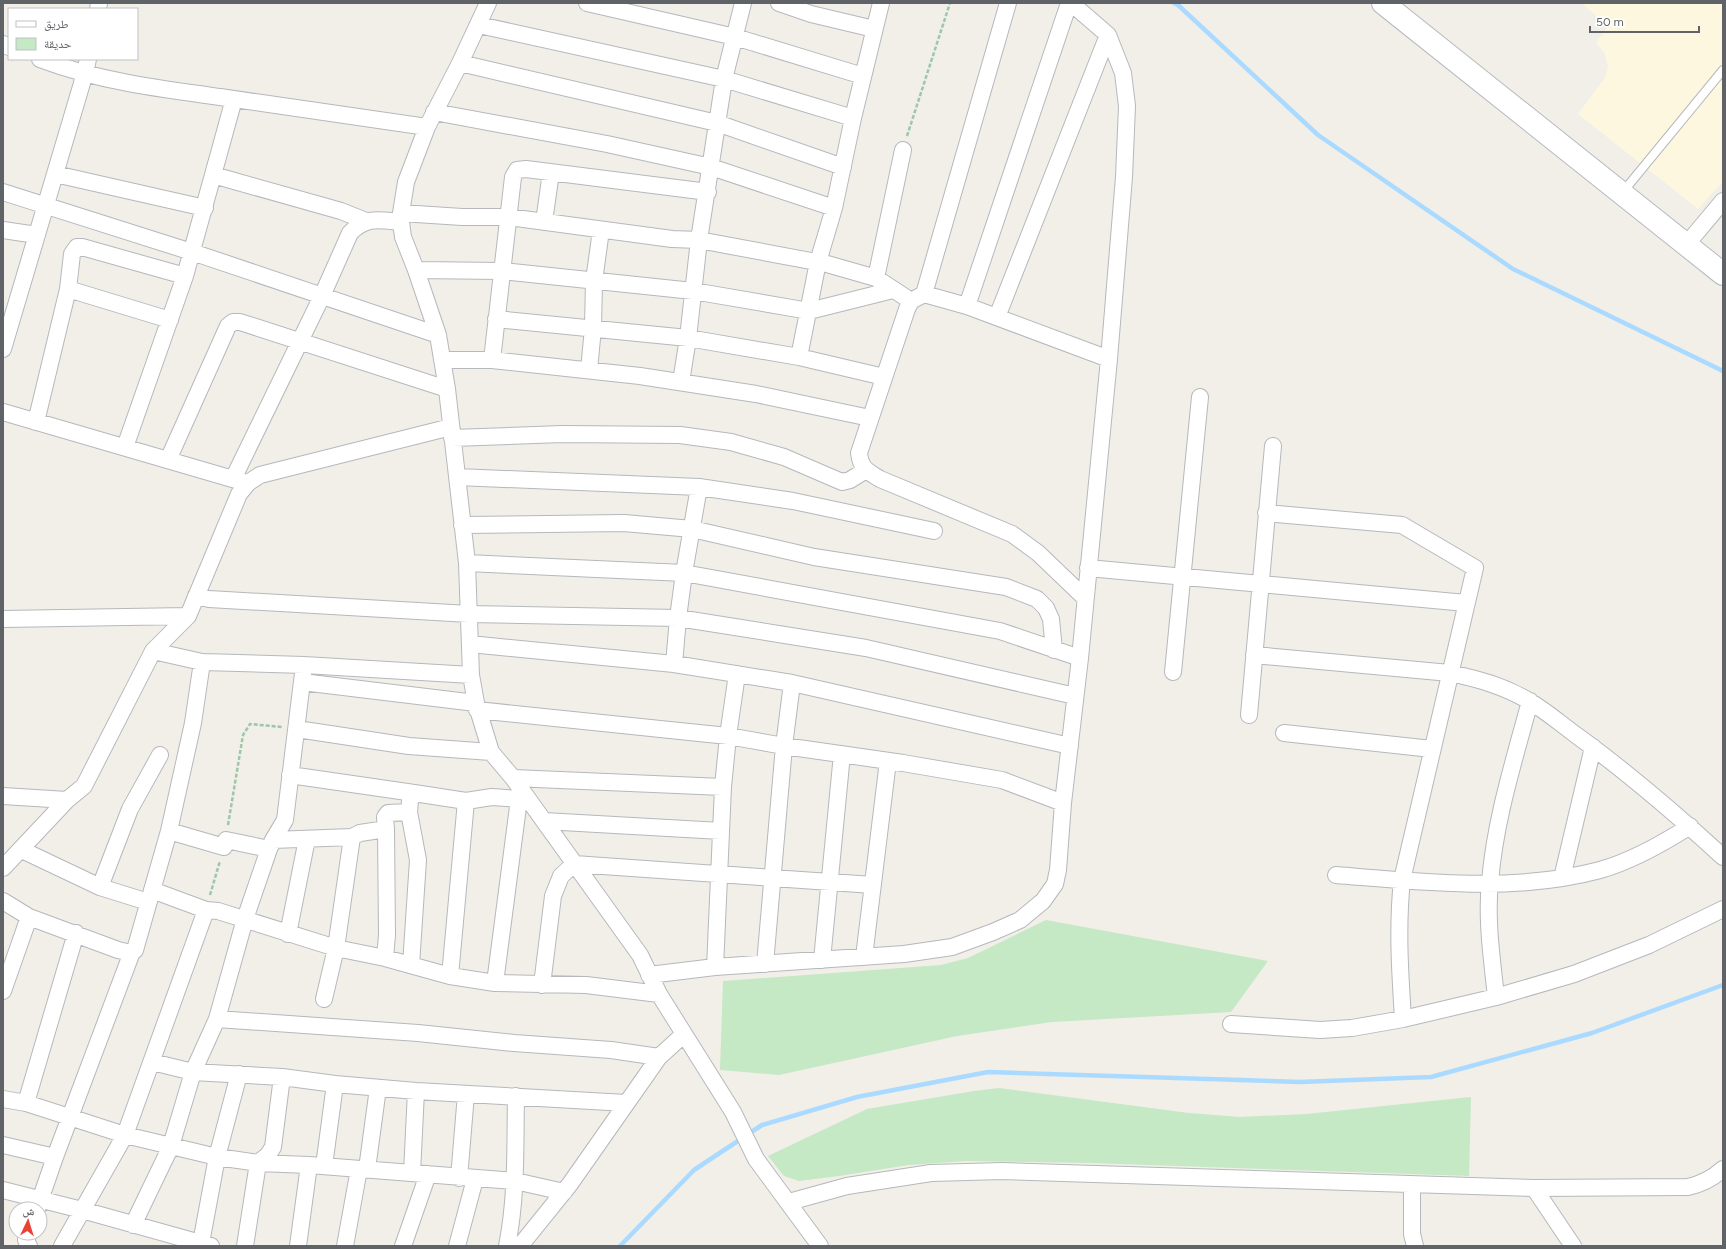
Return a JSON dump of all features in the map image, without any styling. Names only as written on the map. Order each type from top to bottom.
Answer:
[{"type":"street","points":[[488,3],[479,25],[427,127],[406,182],[401,217],[403,237],[438,335],[447,389],[467,563],[471,675],[477,706],[491,752],[513,778],[521,796],[544,821],[640,955],[659,994],[683,1035],[733,1112],[756,1159],[820,1246]]},
{"type":"street","points":[[587,3],[735,37],[863,76]]},
{"type":"street","points":[[681,382],[688,338],[699,240],[708,192],[724,79],[743,3]]},
{"type":"street","points":[[778,3],[811,14],[874,30]]},
{"type":"street","points":[[799,357],[818,262],[834,208],[853,118],[881,3]]},
{"type":"street","points":[[1008,3],[917,298],[884,377],[870,418],[859,453],[860,462],[866,470],[880,479],[1012,534],[1038,553],[1085,598]]},
{"type":"street","points":[[650,975],[715,967],[904,954],[952,947],[1020,920],[1043,901],[1055,884],[1058,870],[1063,803],[1080,658],[1108,359],[1124,177],[1127,106],[1123,72],[1108,35],[1070,3],[967,306]]},
{"type":"street","points":[[1383,3],[1723,274]]},
{"type":"street","points":[[479,25],[724,79],[853,118]]},
{"type":"street","points":[[997,317],[1108,35]]},
{"type":"street","points":[[43,60],[66,69],[86,66],[104,78],[234,100],[427,127]]},
{"type":"street","points":[[460,63],[717,123],[843,167]]},
{"type":"street","points":[[3,349],[8,312],[37,235],[86,66]]},
{"type":"street","points":[[125,448],[185,276],[234,100]]},
{"type":"street","points":[[434,112],[607,144],[711,167],[834,208]]},
{"type":"street","points":[[876,278],[903,150]]},
{"type":"street","points":[[492,360],[514,173],[522,169],[708,192]]},
{"type":"street","points":[[544,222],[551,172]]},
{"type":"street","points":[[55,174],[205,208]]},
{"type":"street","points":[[214,176],[341,211],[366,221]]},
{"type":"street","points":[[3,192],[192,252],[438,335]]},
{"type":"street","points":[[1686,245],[1723,201]]},
{"type":"street","points":[[3,868],[22,850],[67,800],[84,786],[153,651],[188,616],[239,494],[241,481],[299,342],[322,296],[350,233],[357,226],[366,221],[401,217],[508,217],[672,239],[699,240],[818,262],[876,278],[893,290],[917,298],[967,306],[1108,359]]},
{"type":"street","points":[[3,230],[37,235]]},
{"type":"street","points":[[589,370],[593,328],[594,281],[600,230]]},
{"type":"street","points":[[36,422],[68,289],[72,254],[77,247],[82,247],[185,276]]},
{"type":"street","points":[[416,270],[502,271],[693,291],[809,311],[893,290]]},
{"type":"street","points":[[68,289],[170,320]]},
{"type":"street","points":[[496,319],[688,338],[799,357],[884,377]]},
{"type":"street","points":[[168,460],[228,326],[233,322],[240,322],[447,389]]},
{"type":"street","points":[[442,360],[492,360],[564,369],[589,370],[681,382],[756,394],[870,418]]},
{"type":"street","points":[[1173,672],[1200,396]]},
{"type":"street","points":[[3,412],[241,481],[260,475],[452,432],[680,435],[731,442],[784,457],[842,482],[850,480],[866,470]]},
{"type":"street","points":[[1249,715],[1273,446]]},
{"type":"street","points":[[457,477],[699,487],[793,501],[934,531]]},
{"type":"street","points":[[674,664],[684,573],[699,487]]},
{"type":"street","points":[[1266,514],[1402,525],[1475,568],[1402,880],[1399,911],[1399,955],[1403,1019]]},
{"type":"street","points":[[462,525],[624,523],[692,529],[814,557],[1006,586],[1037,599],[1046,608],[1051,619],[1054,650]]},
{"type":"street","points":[[467,563],[684,573],[1000,631],[1080,658]]},
{"type":"street","points":[[1088,568],[1466,603]]},
{"type":"street","points":[[196,596],[217,600],[469,614],[678,618],[866,648],[1075,696]]},
{"type":"street","points":[[3,619],[188,616]]},
{"type":"street","points":[[470,644],[674,664],[792,683],[1070,746]]},
{"type":"street","points":[[153,651],[202,662],[304,665],[471,675]]},
{"type":"street","points":[[1254,656],[1450,673],[1478,679],[1500,687],[1530,701],[1593,747],[1690,826],[1723,856]]},
{"type":"street","points":[[40,1201],[70,1116],[132,952],[138,945],[150,896],[169,831],[194,723],[202,662]]},
{"type":"street","points":[[134,1225],[170,1146],[193,1072],[217,1019],[245,920],[271,844],[285,820],[304,665]]},
{"type":"street","points":[[715,967],[723,787],[728,736],[737,674]]},
{"type":"street","points":[[302,682],[477,706],[728,736],[784,746],[888,761],[1002,780],[1063,803]]},
{"type":"street","points":[[765,964],[784,746],[792,683]]},
{"type":"street","points":[[1496,997],[1489,922],[1493,850],[1500,814],[1530,701]]},
{"type":"street","points":[[296,729],[409,746],[491,752]]},
{"type":"street","points":[[1284,733],[1432,749]]},
{"type":"street","points":[[1562,878],[1593,747]]},
{"type":"street","points":[[822,960],[842,754]]},
{"type":"street","points":[[100,887],[130,809],[160,755]]},
{"type":"street","points":[[864,957],[888,761]]},
{"type":"street","points":[[290,775],[466,800],[521,796]]},
{"type":"street","points":[[513,778],[723,787]]},
{"type":"street","points":[[411,965],[418,860],[409,812],[410,801],[414,793]]},
{"type":"street","points":[[3,796],[67,800]]},
{"type":"street","points":[[495,983],[521,796]]},
{"type":"street","points":[[450,976],[466,800]]},
{"type":"street","points":[[385,958],[387,935],[385,817],[388,813],[409,812]]},
{"type":"street","points":[[544,821],[721,831]]},
{"type":"street","points":[[1336,875],[1402,880],[1490,883],[1536,882],[1601,870],[1630,859],[1664,842],[1690,826]]},
{"type":"street","points":[[169,831],[225,844],[271,844],[307,839],[352,837],[360,833],[386,829]]},
{"type":"street","points":[[324,999],[336,948],[352,837]]},
{"type":"street","points":[[288,934],[307,839]]},
{"type":"street","points":[[22,850],[100,887],[150,896],[206,910],[218,911],[336,948],[385,958],[450,976],[495,983],[586,985],[659,994]]},
{"type":"street","points":[[542,984],[552,896],[561,876],[574,864],[873,885]]},
{"type":"street","points":[[3,901],[29,917],[76,933],[118,950],[132,952]]},
{"type":"street","points":[[1231,1024],[1320,1030],[1352,1028],[1403,1019],[1496,997],[1574,974],[1649,946],[1723,909]]},
{"type":"street","points":[[62,1246],[125,1135],[206,910]]},
{"type":"street","points":[[3,991],[29,917]]},
{"type":"street","points":[[26,1103],[76,933]]},
{"type":"street","points":[[217,1019],[418,1032],[514,1043],[611,1050],[659,1057]]},
{"type":"street","points":[[520,1246],[564,1192],[659,1057],[683,1035]]},
{"type":"street","points":[[152,1062],[193,1072],[239,1074],[416,1091],[626,1103]]},
{"type":"street","points":[[48,1205],[82,1210],[206,1245],[218,1157],[239,1074]]},
{"type":"street","points":[[245,1246],[258,1164],[268,1155],[273,1147],[282,1078]]},
{"type":"street","points":[[298,1246],[336,1084]]},
{"type":"street","points":[[345,1246],[363,1169],[378,1088]]},
{"type":"street","points":[[403,1246],[420,1174],[416,1091]]},
{"type":"street","points":[[459,1178],[466,1094]]},
{"type":"street","points":[[507,1246],[511,1224],[515,1181],[516,1096]]},
{"type":"street","points":[[3,1099],[26,1103],[125,1135],[218,1157],[258,1164],[316,1165],[459,1178],[515,1181],[564,1192]]},
{"type":"street","points":[[3,1145],[55,1157]]},
{"type":"street","points":[[788,1202],[847,1186],[931,1173],[994,1171],[1534,1188],[1688,1187],[1702,1184],[1714,1177],[1723,1169]]},
{"type":"street","points":[[456,1246],[475,1179]]},
{"type":"street","points":[[1412,1185],[1412,1234],[1415,1246]]},
{"type":"street","points":[[1534,1188],[1572,1245]]},
{"type":"street","points":[[3,1190],[31,1201]]},
{"type":"lane","points":[[1621,194],[1723,70]]},
{"type":"path","points":[[903,150],[950,3]]},
{"type":"path","points":[[206,910],[225,844],[243,735],[250,724],[296,729]]},
{"type":"shaded area","points":[[1581,3],[1723,3],[1723,181],[1698,209],[1578,114],[1605,78],[1608,67],[1605,54],[1596,43],[1608,26]]},
{"type":"green space","points":[[1046,920],[1268,961],[1231,1012],[1052,1022],[957,1036],[779,1075],[720,1070],[723,981],[941,965],[968,958]]},
{"type":"green space","points":[[999,1088],[1189,1113],[1240,1117],[1306,1114],[1471,1097],[1469,1176],[1090,1163],[966,1161],[909,1165],[799,1181],[784,1176],[768,1156],[867,1109]]},
{"type":"waterway","points":[[1174,3],[1178,5],[1318,135],[1513,269],[1723,371]]},
{"type":"waterway","points":[[620,1246],[694,1170],[762,1125],[857,1097],[988,1072],[1300,1082],[1431,1077],[1592,1033],[1723,985]]}]
